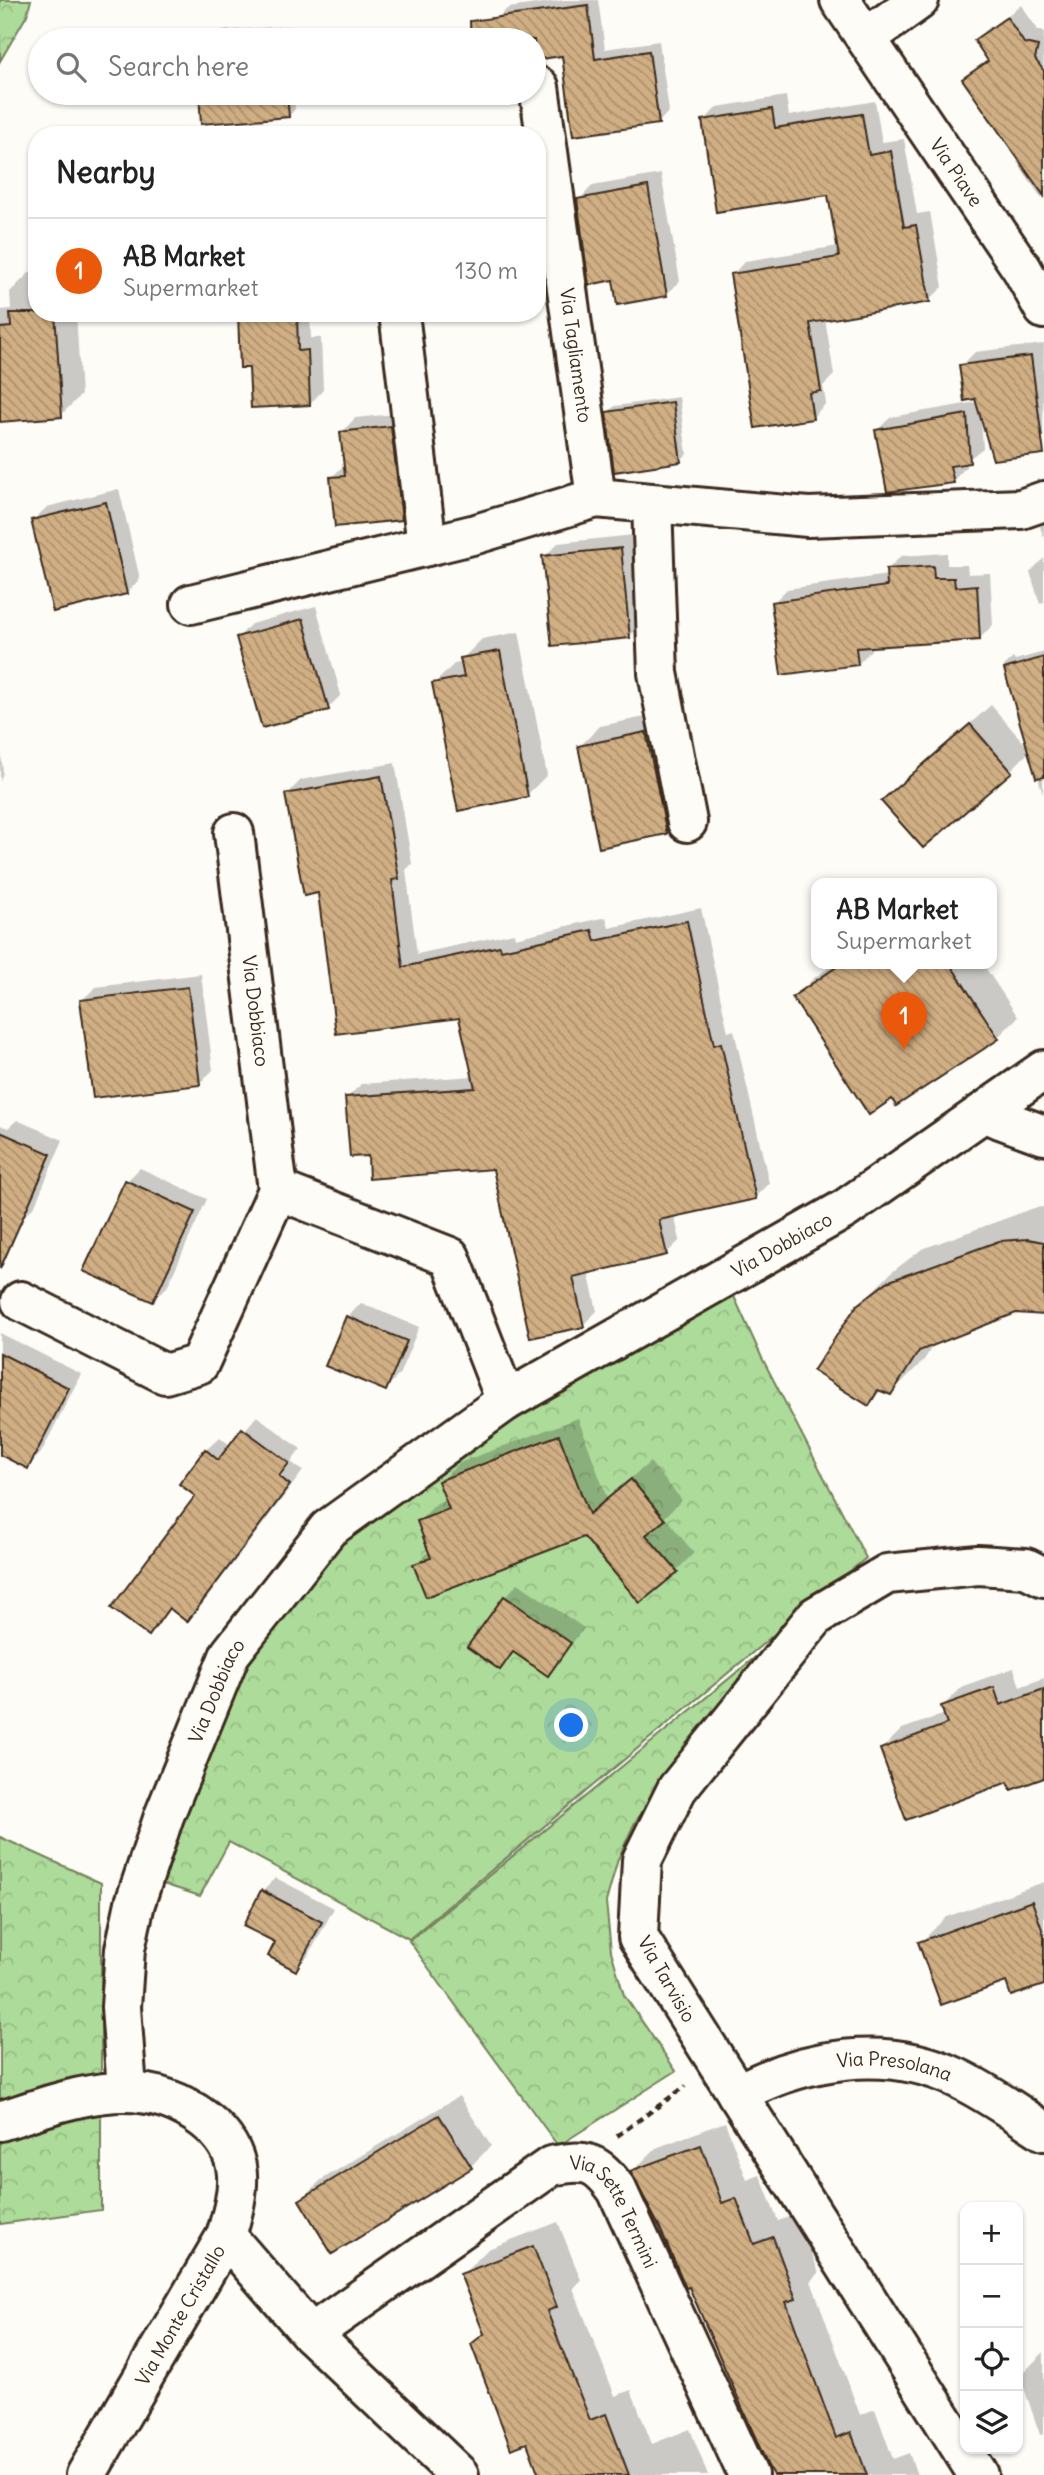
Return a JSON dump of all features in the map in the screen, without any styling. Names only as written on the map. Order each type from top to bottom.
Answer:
[{"type":"street","name":"Via Piave","points":[[840,0],[1022,269],[1044,309]]},
{"type":"street","points":[[866,38],[919,0]]},
{"type":"street","name":"Via Tagliamento","points":[[541,105],[544,126]]},
{"type":"street","name":"Via Tagliamento","points":[[546,138],[596,498]]},
{"type":"street","points":[[400,322],[427,547]]},
{"type":"street","points":[[191,604],[427,547],[596,498],[808,517],[1021,509],[1044,501]]},
{"type":"street","points":[[652,504],[658,673],[687,822]]},
{"type":"street","name":"Via Dobbiaco","points":[[234,832],[278,1190]]},
{"type":"street","name":"Via Dobbiaco","points":[[127,2090],[121,2007],[125,1949],[135,1903],[164,1816],[230,1654],[328,1529],[506,1401],[845,1209],[1044,1070]]},
{"type":"street","points":[[984,1113],[1044,1135]]},
{"type":"street","points":[[21,1301],[165,1374],[199,1364],[278,1190],[450,1257],[506,1401]]},
{"type":"street","name":"Via Tarvisio","points":[[978,2475],[638,1937],[642,1860],[677,1789],[817,1616],[887,1574],[978,1566],[1026,1568],[1044,1577]]},
{"type":"street","name":"Via Presolana","points":[[727,2078],[767,2078],[818,2063],[899,2058],[957,2078],[1044,2130]]},
{"type":"street","name":"Via Monte Cristallo","points":[[0,2121],[51,2105],[127,2090],[155,2093],[185,2104],[218,2130],[232,2148],[238,2169],[236,2202],[226,2236],[86,2475]]},
{"type":"street","name":"Via Sette Termini","points":[[311,2334],[551,2166],[576,2161],[601,2168],[617,2190],[748,2475]]},
{"type":"street","points":[[226,2236],[311,2334],[459,2475]]},
{"type":"path","points":[[601,2168],[624,2150],[617,2136],[727,2078]]},
{"type":"green space","points":[[0,0],[31,0],[27,15],[0,61]]},
{"type":"green space","points":[[727,1281],[762,1358],[866,1558],[409,1939],[229,1842],[200,1896],[157,1882],[215,1717],[274,1624],[335,1539],[508,1404]]},
{"type":"green space","points":[[781,1636],[635,1822],[618,1859],[606,1902],[611,1951],[624,1995],[676,2071],[558,2146],[409,1941]]},
{"type":"green space","points":[[0,1837],[101,1883],[101,2210],[0,2224]]},
{"type":"building","points":[[588,5],[595,59],[649,51],[659,124],[573,136],[562,56],[546,58],[546,28],[470,28],[470,21]]},
{"type":"building","points":[[1007,17],[1024,43],[1038,46],[1035,59],[1044,71],[1044,196],[962,79],[988,61],[974,40]]},
{"type":"building","points":[[200,105],[288,105],[289,117],[201,124]]},
{"type":"building","points":[[772,109],[775,128],[862,114],[869,155],[891,151],[904,227],[916,225],[930,302],[810,323],[821,391],[809,393],[813,419],[755,428],[730,274],[839,257],[828,195],[716,212],[702,120]]},
{"type":"building","points":[[648,186],[667,296],[617,305],[613,280],[589,285],[577,199]]},
{"type":"building","points":[[10,313],[28,313],[28,322],[56,322],[62,417],[0,422],[0,328],[11,327]]},
{"type":"building","points":[[238,322],[297,322],[298,351],[308,350],[310,405],[251,408],[249,368],[240,368]]},
{"type":"building","points":[[1031,356],[1044,454],[993,460],[975,399],[964,401],[959,365]]},
{"type":"building","points":[[673,402],[681,462],[614,472],[606,412]]},
{"type":"building","points":[[967,414],[970,463],[950,466],[954,483],[887,492],[875,430]]},
{"type":"building","points":[[391,426],[402,520],[335,527],[330,477],[345,476],[340,432]]},
{"type":"building","points":[[106,502],[127,594],[53,612],[31,520]]},
{"type":"building","points":[[621,548],[630,638],[552,646],[542,556]]},
{"type":"building","points":[[933,566],[934,578],[954,578],[955,587],[977,585],[980,640],[856,648],[858,665],[781,675],[771,602],[887,586],[886,569]]},
{"type":"building","points":[[303,619],[329,710],[262,728],[236,637]]},
{"type":"building","points":[[500,651],[528,797],[458,811],[432,683],[464,677],[460,658]]},
{"type":"building","points":[[1044,657],[1044,777],[1036,778],[1004,669]]},
{"type":"building","points":[[970,724],[1012,772],[923,848],[881,801]]},
{"type":"building","points":[[646,732],[667,834],[599,848],[578,746]]},
{"type":"building","points":[[381,776],[399,879],[392,880],[403,967],[500,946],[501,950],[592,930],[595,941],[687,921],[714,1045],[721,1043],[756,1199],[659,1220],[667,1255],[573,1277],[584,1327],[530,1338],[493,1169],[369,1179],[368,1156],[350,1157],[345,1097],[475,1088],[459,1018],[336,1034],[318,893],[304,896],[285,794]]},
{"type":"building","points":[[834,969],[953,969],[999,1039],[896,1106],[892,1099],[869,1115],[792,997]]},
{"type":"building","points":[[188,987],[200,1085],[93,1098],[80,1000]]},
{"type":"building","points":[[0,1132],[51,1154],[0,1269]]},
{"type":"building","points":[[125,1180],[195,1212],[153,1302],[83,1271]]},
{"type":"building","points":[[1028,1239],[1044,1242],[1044,1315],[1016,1313],[919,1351],[891,1395],[878,1390],[869,1406],[813,1371],[857,1305],[887,1282],[999,1241]]},
{"type":"building","points":[[346,1316],[407,1341],[386,1391],[325,1366]]},
{"type":"building","points":[[0,1353],[69,1388],[28,1469],[0,1455]]},
{"type":"building","points":[[242,1428],[289,1463],[279,1476],[290,1485],[187,1622],[169,1608],[149,1636],[111,1608],[195,1496],[179,1484],[205,1449],[218,1460]]},
{"type":"building","points":[[559,1435],[589,1514],[631,1479],[665,1520],[646,1535],[678,1572],[640,1603],[584,1537],[426,1597],[413,1564],[431,1558],[417,1521],[449,1509],[438,1481]]},
{"type":"building","points":[[504,1596],[571,1643],[548,1676],[513,1652],[500,1670],[467,1647]]},
{"type":"building","points":[[994,1687],[1000,1705],[1044,1689],[1044,1778],[1011,1790],[1008,1782],[906,1820],[880,1749],[947,1724],[941,1706]]},
{"type":"building","points":[[261,1890],[322,1922],[296,1971],[268,1956],[275,1942],[243,1926]]},
{"type":"building","points":[[1032,1901],[1044,1935],[1044,1985],[1011,1996],[1006,1982],[941,2005],[918,1942]]},
{"type":"building","points":[[439,2115],[472,2168],[332,2254],[299,2200]]},
{"type":"building","points":[[701,2145],[722,2203],[736,2198],[754,2244],[773,2237],[796,2299],[786,2302],[836,2438],[851,2432],[867,2475],[773,2475],[767,2464],[689,2287],[686,2288],[659,2226],[630,2171]]},
{"type":"building","points":[[533,2246],[557,2307],[547,2311],[590,2420],[606,2414],[629,2475],[539,2475],[527,2443],[511,2449],[471,2344],[484,2334],[460,2274]]},
{"type":"place","name":"AB Market","points":[[904,1050]]}]
